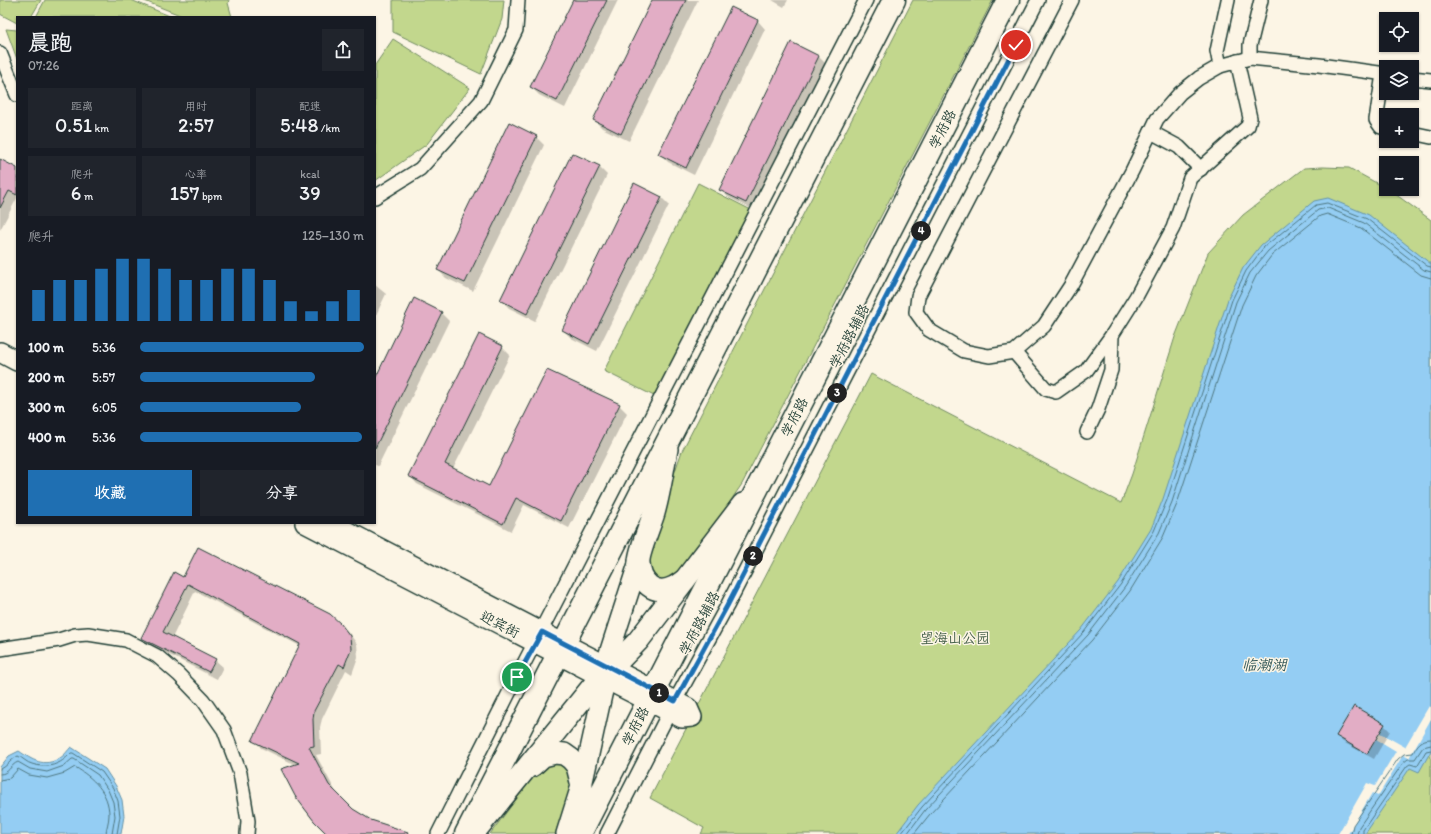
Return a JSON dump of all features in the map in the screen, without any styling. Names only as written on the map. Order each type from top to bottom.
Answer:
[{"type":"highway","points":[[466,834],[894,0]]},
{"type":"highway","name":"学府路","points":[[580,834],[1008,0]]},
{"type":"main road","points":[[0,352],[16,360]]},
{"type":"main road","points":[[0,366],[16,374]]},
{"type":"main road","points":[[567,834],[582,786],[605,672],[654,513],[670,438]]},
{"type":"main road","points":[[473,834],[605,672],[638,641],[763,476]]},
{"type":"main road","name":"迎宾街","points":[[307,524],[539,637]]},
{"type":"main road","name":"迎宾街","points":[[332,524],[561,649],[672,706]]},
{"type":"main road","points":[[639,561],[641,575],[645,582],[653,588],[660,590],[674,587],[687,578]]},
{"type":"main road","points":[[516,780],[543,756],[555,753],[564,754],[577,766],[582,786]]},
{"type":"street","points":[[376,195],[420,169],[480,101],[516,30],[518,0]]},
{"type":"street","points":[[438,834],[866,0]]},
{"type":"street","name":"学府路辅路","points":[[607,834],[672,706],[727,606],[1038,0]]},
{"type":"street","points":[[1072,0],[918,296],[916,312],[929,330],[964,350],[989,356],[1014,352],[1044,326],[1071,285],[1132,171],[1157,119],[1180,93],[1199,78],[1220,66],[1243,60],[1319,65],[1379,73]]},
{"type":"street","points":[[1220,66],[1217,51],[1228,0]]},
{"type":"street","points":[[1014,352],[1046,389],[1056,392],[1086,371],[1112,335],[1136,297],[1173,228],[1190,178],[1248,126],[1250,118],[1243,60],[1250,45],[1261,0]]},
{"type":"street","points":[[0,54],[16,92]]},
{"type":"street","points":[[1419,79],[1431,80]]},
{"type":"street","points":[[1379,100],[1376,120],[1379,124]]},
{"type":"street","points":[[1151,132],[1179,147],[1201,169]]},
{"type":"street","points":[[1419,134],[1431,137]]},
{"type":"street","points":[[1087,432],[1098,409],[1111,370],[1112,335]]},
{"type":"street","points":[[0,649],[60,640],[75,635],[88,634],[126,640],[157,656],[179,674],[203,700],[224,730],[240,773],[248,822],[247,834]]},
{"type":"green space","points":[[0,0],[41,0],[32,16],[16,16],[16,22],[0,14]]},
{"type":"green space","points":[[45,0],[131,0],[170,16],[37,16]]},
{"type":"green space","points":[[142,0],[229,0],[228,3],[232,16],[182,16]]},
{"type":"green space","points":[[393,0],[504,0],[502,19],[481,74],[393,32]]},
{"type":"green space","points":[[913,0],[993,0],[742,484],[677,579],[655,584],[645,558],[682,451]]},
{"type":"green space","points":[[6,29],[16,30],[16,56]]},
{"type":"green space","points":[[393,39],[470,88],[427,144],[376,180],[376,64]]},
{"type":"green space","name":"望海山公园","points":[[1304,168],[1349,168],[1379,184],[1379,196],[1398,196],[1431,220],[1431,834],[701,834],[704,828],[650,798],[871,374],[1121,503],[1132,474],[1175,337],[1208,253],[1243,215]]},
{"type":"green space","points":[[698,183],[751,210],[656,397],[604,371]]},
{"type":"green space","points":[[560,763],[569,771],[571,780],[563,813],[555,834],[490,834],[542,765]]},
{"type":"water","name":"临潮湖","points":[[1328,198],[1369,215],[1431,264],[1431,751],[1419,772],[1410,768],[1365,834],[896,834],[918,805],[1081,630],[1118,582],[1151,529],[1163,499],[1228,299],[1243,268],[1261,245],[1314,201]]},
{"type":"water","points":[[71,747],[105,769],[116,786],[122,800],[124,816],[121,834],[0,834],[0,767],[9,756],[19,751],[33,760],[43,763],[54,761],[61,757]]},
{"type":"pier","points":[[1354,706],[1385,724],[1380,733],[1405,747],[1429,706],[1431,707],[1431,719],[1409,758],[1403,755],[1378,796],[1372,793],[1348,834],[1338,834],[1367,783],[1375,786],[1396,751],[1376,739],[1367,754],[1336,736]]},
{"type":"building","points":[[573,0],[607,0],[557,101],[530,87]]},
{"type":"building","points":[[652,0],[686,0],[621,134],[593,120]]},
{"type":"building","points":[[731,7],[758,20],[686,168],[658,154]]},
{"type":"building","points":[[791,42],[819,56],[746,203],[719,190]]},
{"type":"building","points":[[509,122],[537,136],[465,283],[437,270]]},
{"type":"building","points":[[572,153],[600,166],[527,314],[500,300]]},
{"type":"building","points":[[0,159],[16,167],[16,194],[9,191],[0,208]]},
{"type":"building","points":[[634,183],[662,197],[589,344],[562,330]]},
{"type":"building","points":[[414,298],[442,312],[376,446],[376,377]]},
{"type":"building","points":[[479,334],[503,346],[445,464],[489,486],[547,370],[620,404],[561,521],[516,498],[503,524],[408,476]]},
{"type":"building","points":[[198,547],[330,614],[341,624],[350,636],[351,649],[344,667],[339,664],[314,711],[314,746],[309,747],[329,785],[353,809],[371,820],[408,832],[407,834],[327,834],[314,821],[295,796],[281,769],[299,763],[252,741],[300,644],[188,584],[163,632],[216,659],[209,672],[141,638],[174,572],[183,577]]},
{"type":"building","points":[[1354,706],[1385,724],[1367,754],[1336,736]]},
{"type":"route","points":[[517,677],[542,632],[675,701],[727,606],[1016,45]]}]
